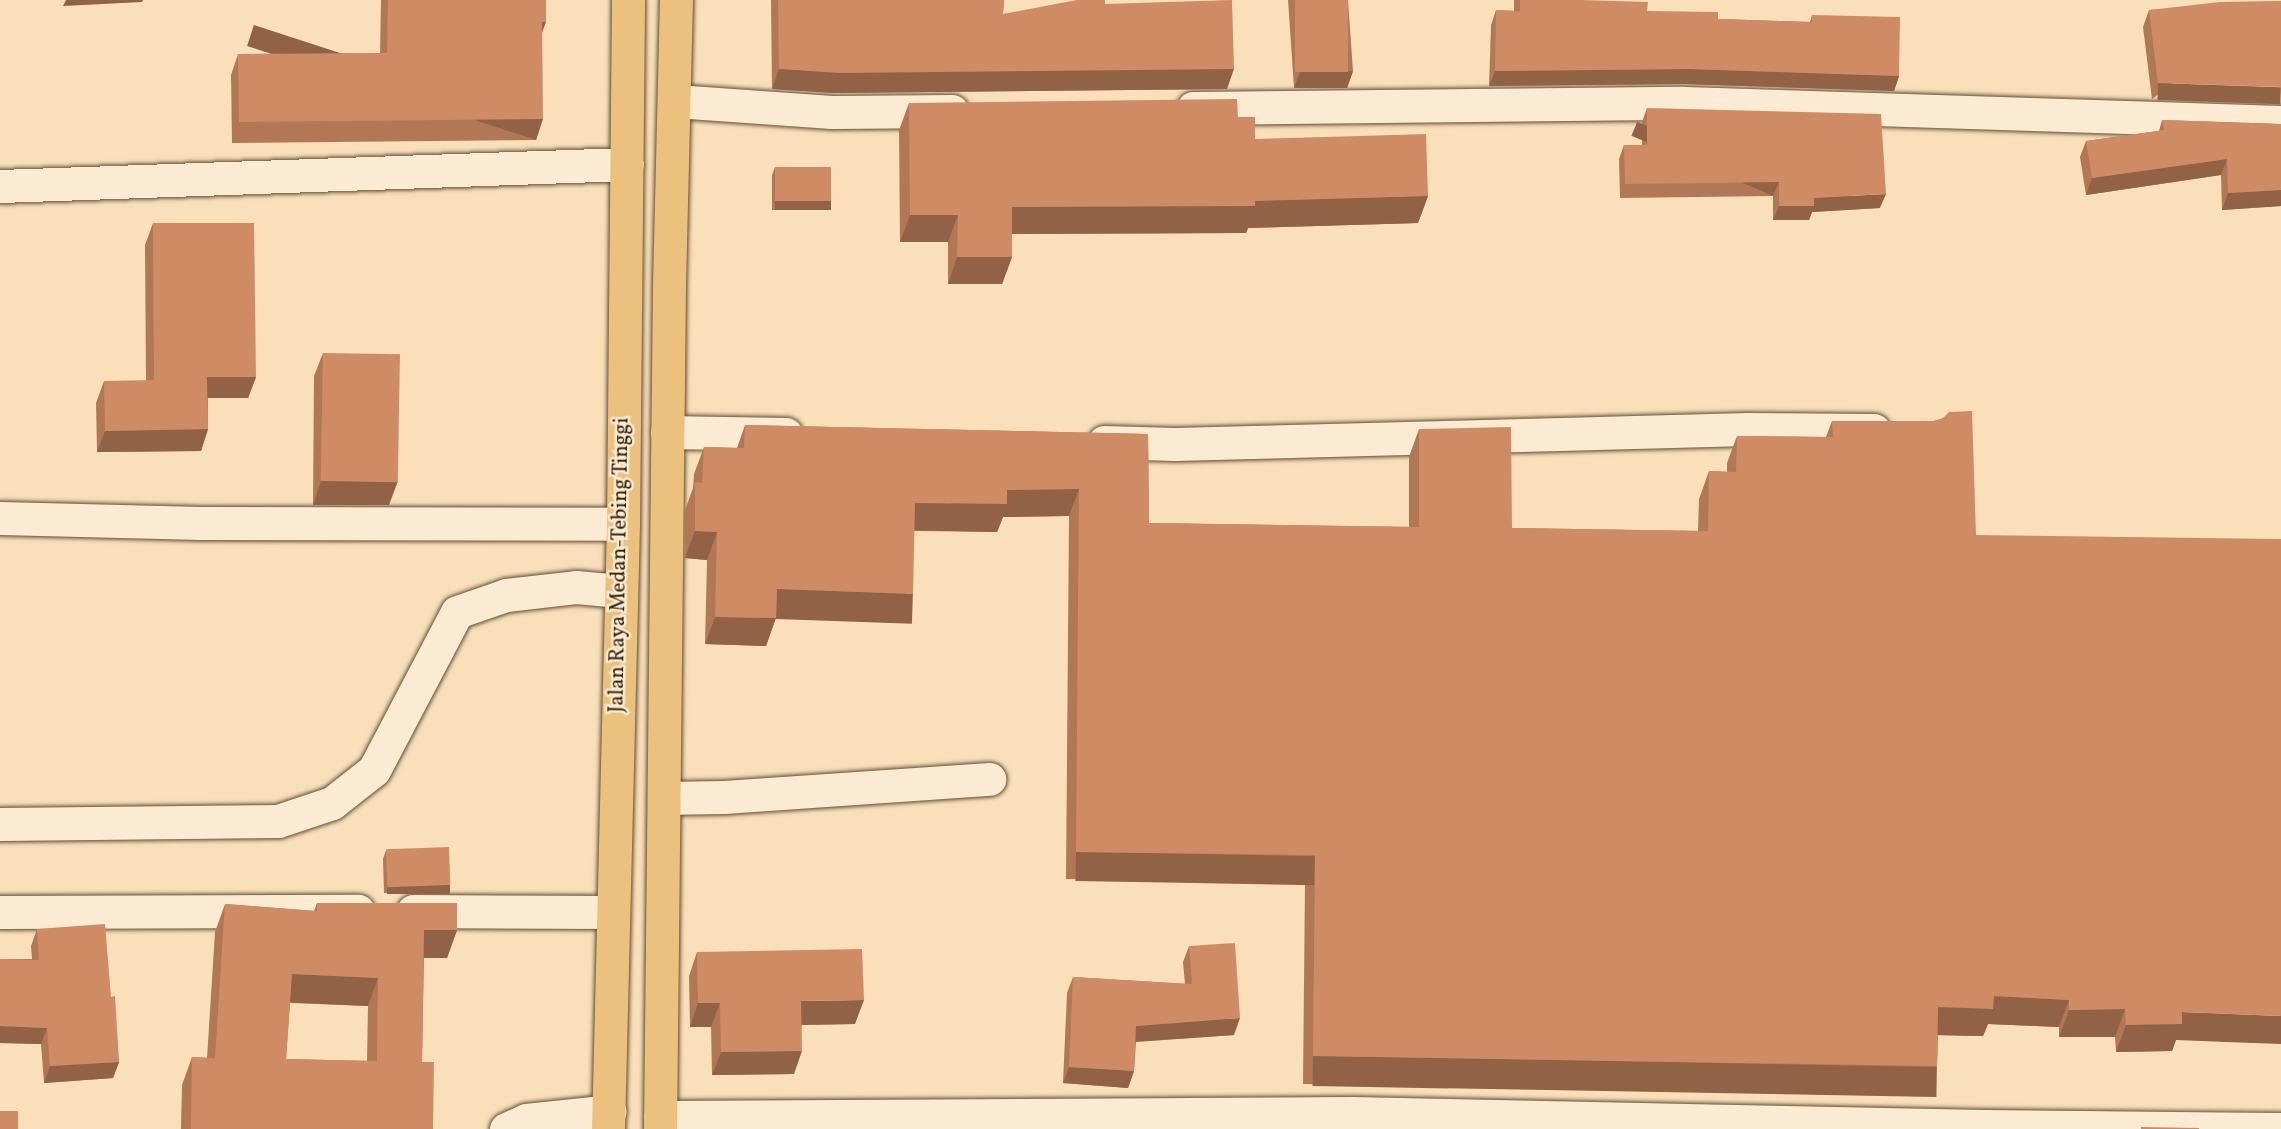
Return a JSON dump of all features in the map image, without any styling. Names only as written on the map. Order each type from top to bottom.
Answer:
[{"type":"highway","name":"Jalan Raya Medan-Tebing Tinggi","points":[[609,1120],[612,912],[623,524],[628,0]]},
{"type":"highway","points":[[660,1123],[669,285],[676,0]]},
{"type":"street","points":[[675,101],[832,112],[987,110]]},
{"type":"street","points":[[1162,109],[1683,103],[2281,122]]},
{"type":"street","points":[[0,186],[627,164]]},
{"type":"street","points":[[1069,441],[1175,444],[1748,429],[1899,430]]},
{"type":"street","points":[[667,432],[821,435]]},
{"type":"street","points":[[0,518],[201,523],[623,524]]},
{"type":"street","points":[[0,824],[278,821],[332,803],[374,770],[457,612],[506,595],[576,587],[620,591]]},
{"type":"street","points":[[664,798],[724,797],[989,779]]},
{"type":"street","points":[[0,912],[612,912]]},
{"type":"street","points":[[660,1123],[1352,1113],[1984,1126],[2281,1129]]},
{"type":"street","points":[[506,1129],[526,1120],[609,1120]]},
{"type":"building","points":[[388,0],[546,0],[546,22],[542,22],[543,119],[239,122],[238,54],[387,53]]},
{"type":"building","points":[[778,0],[1004,0],[1003,14],[1077,0],[1105,0],[1105,4],[1232,0],[1234,69],[840,73],[779,69]]},
{"type":"building","points":[[1295,0],[1348,0],[1348,72],[1295,72]]},
{"type":"building","points":[[1520,0],[1648,2],[1647,11],[1718,12],[1718,19],[1812,22],[1812,15],[1900,17],[1899,76],[1689,69],[1495,71],[1496,10],[1520,11]]},
{"type":"building","points":[[2281,1],[2281,87],[2158,83],[2149,10],[2220,2]]},
{"type":"building","points":[[1237,99],[1238,117],[1255,117],[1255,139],[1426,134],[1428,196],[1255,201],[1255,206],[1012,207],[1012,257],[957,257],[958,215],[910,215],[909,103]]},
{"type":"building","points":[[1647,108],[1881,114],[1886,194],[1814,198],[1814,206],[1779,206],[1779,182],[1625,184],[1624,145],[1647,145]]},
{"type":"building","points":[[2162,120],[2281,124],[2281,190],[2228,193],[2227,159],[2092,178],[2086,141],[2164,130]]},
{"type":"building","points":[[775,167],[831,167],[831,201],[775,201]]},
{"type":"building","points":[[153,223],[254,223],[256,377],[207,377],[208,429],[105,431],[104,381],[154,380]]},
{"type":"building","points":[[323,353],[400,354],[398,482],[321,481]]},
{"type":"building","points":[[1972,411],[1976,535],[2281,539],[2281,1016],[2182,1012],[2182,1024],[2126,1025],[2125,1009],[2069,1010],[2069,1000],[1994,996],[1993,1009],[1938,1007],[1937,1066],[1313,1056],[1315,855],[1076,852],[1079,489],[1007,490],[1007,504],[915,503],[913,594],[777,589],[776,618],[715,617],[717,532],[695,531],[695,482],[702,483],[704,447],[744,448],[745,425],[1148,434],[1149,523],[1419,527],[1419,429],[1511,427],[1512,528],[1708,531],[1709,471],[1736,472],[1737,436],[1833,437],[1832,421],[1933,421],[1943,418],[1949,412]]},
{"type":"building","points":[[449,847],[450,885],[387,887],[386,849]]},
{"type":"building","points":[[317,903],[457,903],[457,930],[424,930],[422,1062],[434,1062],[433,1129],[191,1129],[192,1057],[215,1058],[225,904],[317,911]],"holes":[[[292,974],[378,978],[377,1061],[286,1059]]]},
{"type":"building","points":[[105,924],[111,997],[115,996],[119,1062],[50,1066],[47,1028],[0,1026],[0,959],[39,960],[37,929]]},
{"type":"building","points":[[1235,943],[1240,1018],[1136,1026],[1134,1071],[1069,1067],[1073,977],[1192,984],[1189,946]]},
{"type":"building","points":[[862,949],[864,1000],[801,1001],[802,1051],[721,1052],[720,1003],[698,1003],[697,952]]},
{"type":"building","points":[[0,1111],[18,1111],[18,1129],[0,1129]]},
{"type":"building","points":[[2141,1127],[2199,1128],[2199,1129],[2141,1129]]}]
